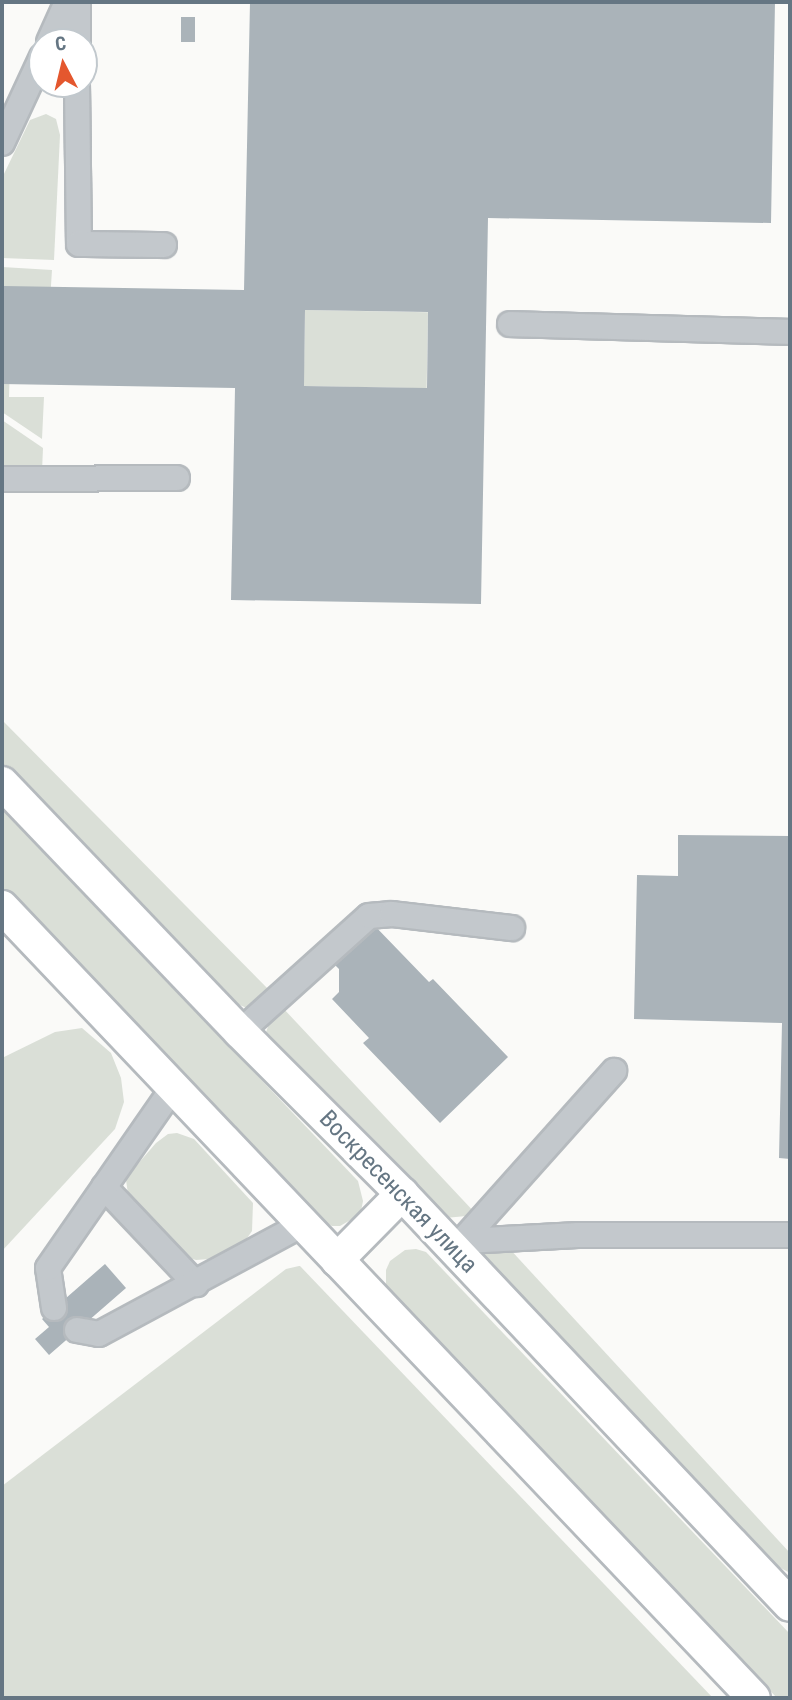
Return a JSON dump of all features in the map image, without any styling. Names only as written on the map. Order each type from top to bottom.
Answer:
[{"type":"main road","name":"Воскресенская улица","points":[[2,783],[240,1032],[402,1194],[455,1241],[790,1605]]},
{"type":"main road","points":[[2,907],[754,1698]]},
{"type":"main road","points":[[337,1260],[402,1194]]},
{"type":"lane","points":[[55,28],[67,2]]},
{"type":"lane","points":[[78,2],[78,28]]},
{"type":"lane","points":[[2,143],[28,87]]},
{"type":"lane","points":[[78,98],[79,244],[164,245]]},
{"type":"lane","points":[[510,324],[790,332]]},
{"type":"lane","points":[[2,479],[177,478]]},
{"type":"lane","points":[[240,1032],[369,916],[392,914],[512,928]]},
{"type":"lane","points":[[455,1241],[614,1071]]},
{"type":"lane","points":[[54,1308],[48,1268],[173,1088]]},
{"type":"lane","points":[[104,1187],[196,1284]]},
{"type":"lane","points":[[77,1330],[99,1334],[303,1224]]},
{"type":"lane","points":[[455,1241],[578,1235],[790,1235]]},
{"type":"shaded area","points":[[46,114],[56,119],[60,135],[54,260],[2,258],[2,178],[30,120]]},
{"type":"shaded area","points":[[2,267],[52,270],[50,301],[12,300],[9,397],[44,397],[42,439],[2,412]]},
{"type":"shaded area","points":[[305,310],[428,312],[427,388],[304,386]]},
{"type":"shaded area","points":[[2,420],[43,448],[42,471],[2,470]]},
{"type":"shaded area","points":[[2,720],[270,991],[247,1008],[227,1000],[2,763]]},
{"type":"shaded area","points":[[2,809],[358,1181],[363,1201],[361,1211],[354,1218],[340,1226],[332,1226],[316,1217],[2,888]]},
{"type":"shaded area","points":[[282,1007],[477,1215],[445,1218],[265,1035],[270,1021]]},
{"type":"shaded area","points":[[82,1028],[111,1053],[121,1078],[124,1102],[115,1129],[2,1251],[2,1058],[55,1032]]},
{"type":"shaded area","points":[[177,1133],[194,1139],[253,1203],[252,1231],[243,1244],[222,1258],[196,1260],[186,1257],[129,1201],[126,1180],[130,1173],[156,1143],[168,1134]]},
{"type":"shaded area","points":[[507,1246],[790,1553],[790,1573],[760,1557],[476,1257],[477,1249]]},
{"type":"shaded area","points":[[405,1250],[426,1252],[790,1634],[790,1698],[777,1698],[386,1290],[386,1270],[390,1261]]},
{"type":"shaded area","points":[[300,1266],[713,1698],[2,1698],[2,1486],[286,1269]]},
{"type":"building","points":[[250,2],[775,2],[771,223],[488,218],[481,604],[231,600],[235,388],[2,384],[4,286],[244,290]],"holes":[[[305,310],[428,312],[427,388],[304,386]]]},
{"type":"building","points":[[181,17],[195,17],[195,42],[181,42]]},
{"type":"building","points":[[678,835],[790,836],[790,1159],[779,1158],[782,1023],[634,1019],[637,875],[678,876]]},
{"type":"building","points":[[372,923],[429,982],[433,979],[508,1057],[440,1123],[363,1043],[369,1038],[332,999],[339,992],[339,969],[332,962]]},
{"type":"building","points":[[105,1264],[126,1288],[49,1355],[35,1339],[49,1327],[42,1319]]}]
